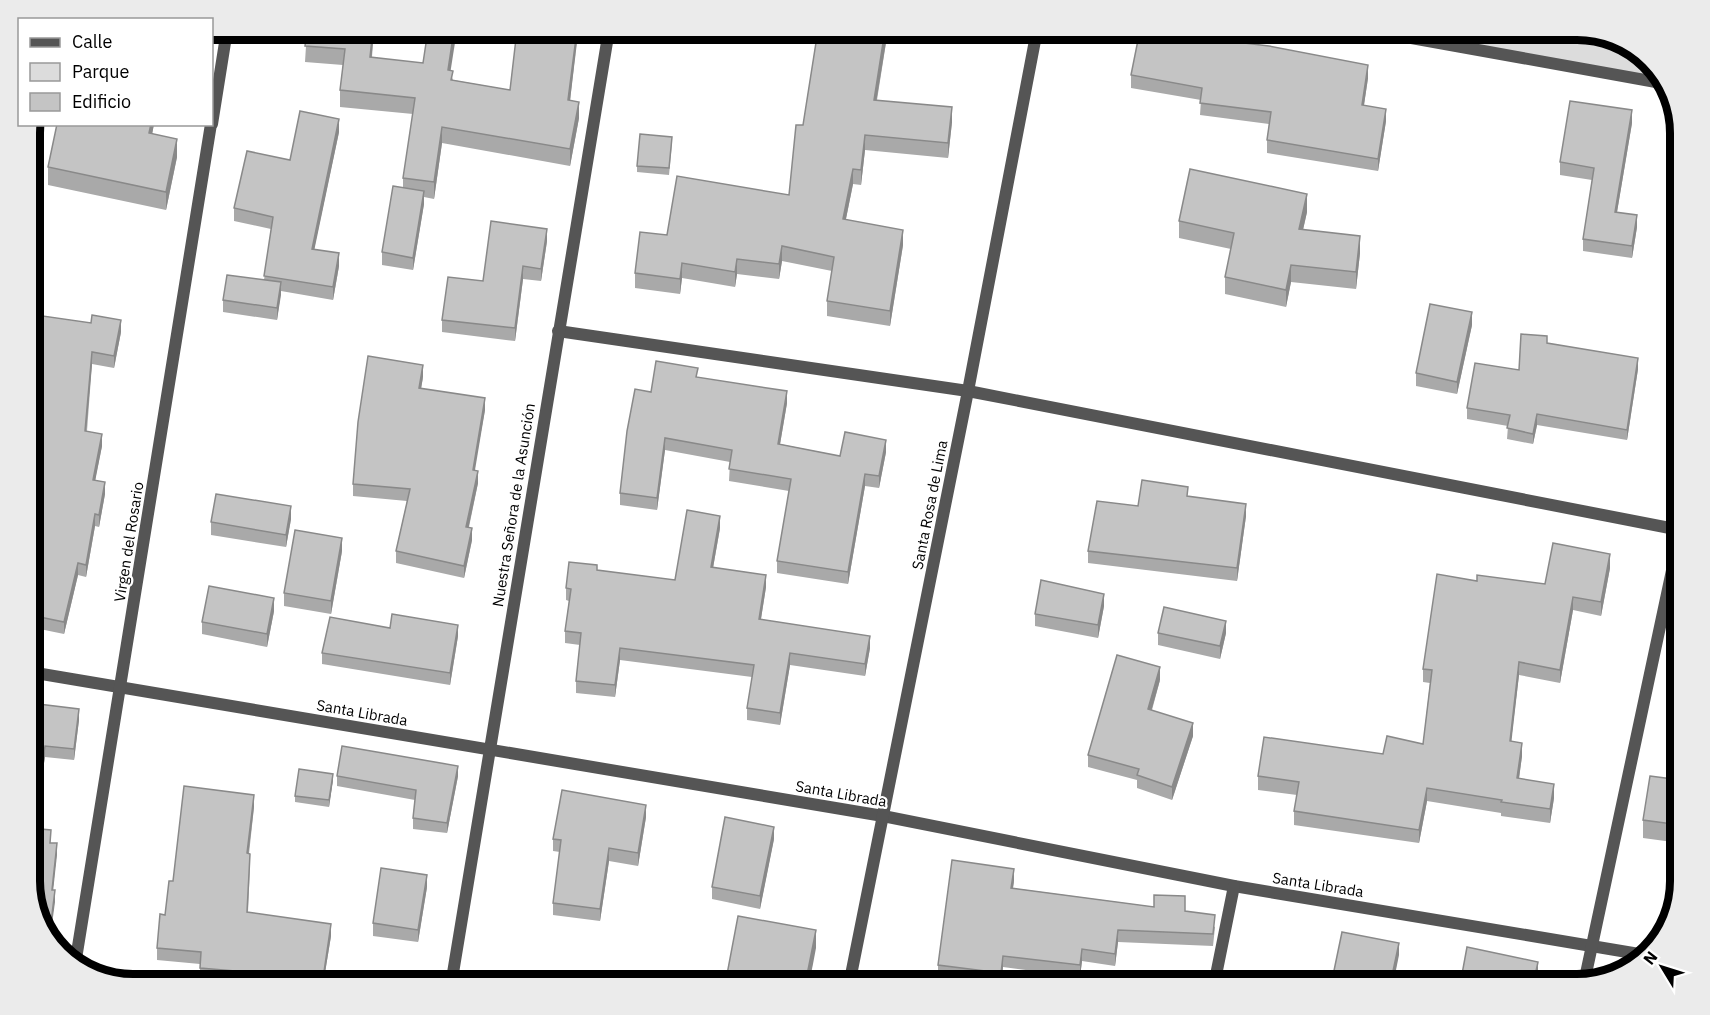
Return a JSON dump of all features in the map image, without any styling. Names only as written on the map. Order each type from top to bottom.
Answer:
[{"type":"street","name":"Virgen del Rosario","points":[[213,111],[224,40]]},
{"type":"street","name":"Nuestra Señora de la Asunción","points":[[453,974],[607,40]]},
{"type":"street","name":"Santa Rosa de Lima","points":[[851,974],[968,392],[1034,40]]},
{"type":"street","points":[[1422,40],[1653,82]]},
{"type":"street","name":"Virgen del Rosario","points":[[77,955],[211,126]]},
{"type":"street","points":[[558,331],[968,392],[1670,530]]},
{"type":"street","points":[[1586,974],[1670,581]]},
{"type":"street","name":"Santa Librada","points":[[41,674],[883,816],[1234,886],[1632,952]]},
{"type":"street","points":[[1216,974],[1234,886]]},
{"type":"green space","points":[[1416,40],[1588,41],[1623,53],[1642,68],[1652,80]]},
{"type":"building","points":[[306,40],[372,40],[370,57],[423,63],[426,40],[452,40],[448,70],[453,71],[451,80],[510,90],[516,40],[576,40],[568,100],[579,102],[570,149],[442,127],[434,182],[403,178],[415,98],[340,90],[345,49],[305,46]]},
{"type":"building","points":[[816,40],[883,40],[874,100],[952,107],[948,143],[865,135],[861,170],[853,169],[843,219],[903,230],[890,311],[827,301],[834,257],[782,246],[779,264],[737,259],[735,272],[682,263],[680,279],[635,273],[640,232],[667,235],[677,176],[789,195],[796,125],[803,125]]},
{"type":"building","points":[[1138,40],[1220,40],[1269,46],[1368,65],[1362,105],[1386,109],[1378,159],[1267,140],[1271,112],[1200,103],[1202,88],[1131,75]]},
{"type":"building","points":[[1570,101],[1632,110],[1615,212],[1637,215],[1632,246],[1583,239],[1594,168],[1560,162]]},
{"type":"building","points":[[300,111],[339,119],[312,249],[339,253],[333,287],[264,276],[273,217],[234,208],[247,151],[290,160]]},
{"type":"building","points":[[57,126],[151,126],[149,133],[177,139],[166,192],[48,167]]},
{"type":"building","points":[[640,134],[672,137],[669,168],[637,166]]},
{"type":"building","points":[[1190,169],[1307,194],[1299,229],[1360,236],[1356,272],[1291,265],[1286,290],[1225,277],[1234,233],[1179,221]]},
{"type":"building","points":[[393,186],[424,191],[413,258],[382,252]]},
{"type":"building","points":[[491,221],[547,229],[541,269],[523,266],[515,328],[442,320],[448,277],[483,281]]},
{"type":"building","points":[[227,275],[281,282],[277,308],[223,300]]},
{"type":"building","points":[[1430,304],[1472,312],[1457,382],[1416,373]]},
{"type":"building","points":[[92,315],[121,320],[114,356],[92,352],[85,431],[102,434],[93,480],[105,482],[99,515],[95,514],[86,565],[78,563],[64,622],[41,617],[41,328],[43,316],[91,323]]},
{"type":"building","points":[[1521,334],[1547,336],[1547,343],[1638,358],[1627,430],[1537,414],[1533,434],[1507,428],[1510,415],[1467,408],[1475,363],[1519,370]]},
{"type":"building","points":[[368,356],[423,365],[419,388],[485,398],[473,470],[478,471],[466,527],[472,528],[464,566],[396,551],[410,489],[353,484],[358,422]]},
{"type":"building","points":[[656,361],[698,368],[696,377],[787,391],[778,444],[840,456],[845,432],[886,440],[879,476],[865,474],[848,572],[777,561],[791,479],[729,469],[732,450],[665,438],[657,498],[620,493],[627,431],[635,389],[651,392]]},
{"type":"building","points":[[1142,480],[1188,487],[1187,496],[1246,504],[1237,568],[1088,551],[1097,501],[1138,506]]},
{"type":"building","points":[[216,494],[291,506],[286,535],[211,522]]},
{"type":"building","points":[[687,510],[720,516],[711,567],[766,575],[759,619],[870,636],[865,664],[790,653],[780,713],[747,708],[754,665],[620,648],[615,685],[576,681],[581,633],[565,631],[571,589],[566,588],[569,562],[597,565],[597,570],[675,580]]},
{"type":"building","points":[[295,530],[342,538],[331,601],[284,593]]},
{"type":"building","points":[[1553,543],[1610,554],[1601,602],[1573,597],[1560,670],[1519,662],[1510,741],[1522,743],[1517,778],[1554,784],[1550,809],[1427,788],[1419,830],[1294,811],[1299,782],[1258,776],[1264,737],[1383,754],[1387,736],[1423,744],[1432,670],[1423,669],[1437,574],[1477,581],[1477,575],[1545,584]]},
{"type":"building","points":[[1041,580],[1104,594],[1098,625],[1035,614]]},
{"type":"building","points":[[209,586],[274,598],[267,634],[202,622]]},
{"type":"building","points":[[1164,607],[1226,621],[1220,646],[1158,633]]},
{"type":"building","points":[[392,614],[458,625],[450,673],[322,653],[330,617],[390,628]]},
{"type":"building","points":[[1117,655],[1160,667],[1148,709],[1193,723],[1172,787],[1137,775],[1139,769],[1088,755]]},
{"type":"building","points":[[41,704],[79,709],[74,749],[45,746],[41,770]]},
{"type":"building","points":[[342,746],[458,766],[447,823],[413,818],[416,790],[337,776]]},
{"type":"building","points":[[299,769],[333,774],[329,800],[295,796]]},
{"type":"building","points":[[1650,776],[1670,779],[1670,824],[1643,820]]},
{"type":"building","points":[[184,786],[254,795],[247,853],[250,854],[247,912],[331,924],[324,974],[271,974],[200,968],[201,952],[157,948],[160,914],[165,915],[169,881],[173,881]]},
{"type":"building","points":[[562,790],[646,805],[638,853],[609,848],[600,909],[553,903],[561,840],[553,839]]},
{"type":"building","points":[[725,817],[774,827],[760,896],[712,887]]},
{"type":"building","points":[[41,829],[51,830],[50,843],[57,843],[52,890],[55,890],[51,923],[42,899]]},
{"type":"building","points":[[952,860],[1014,869],[1011,888],[1154,907],[1154,895],[1185,896],[1185,911],[1215,915],[1213,934],[1118,930],[1115,954],[1082,949],[1080,965],[1003,956],[1001,973],[938,965]]},
{"type":"building","points":[[381,868],[427,875],[418,930],[373,923]]},
{"type":"building","points":[[738,916],[816,930],[807,974],[727,974]]},
{"type":"building","points":[[1342,932],[1399,943],[1392,974],[1333,974]]},
{"type":"building","points":[[1467,947],[1538,962],[1535,974],[1462,974]]}]
